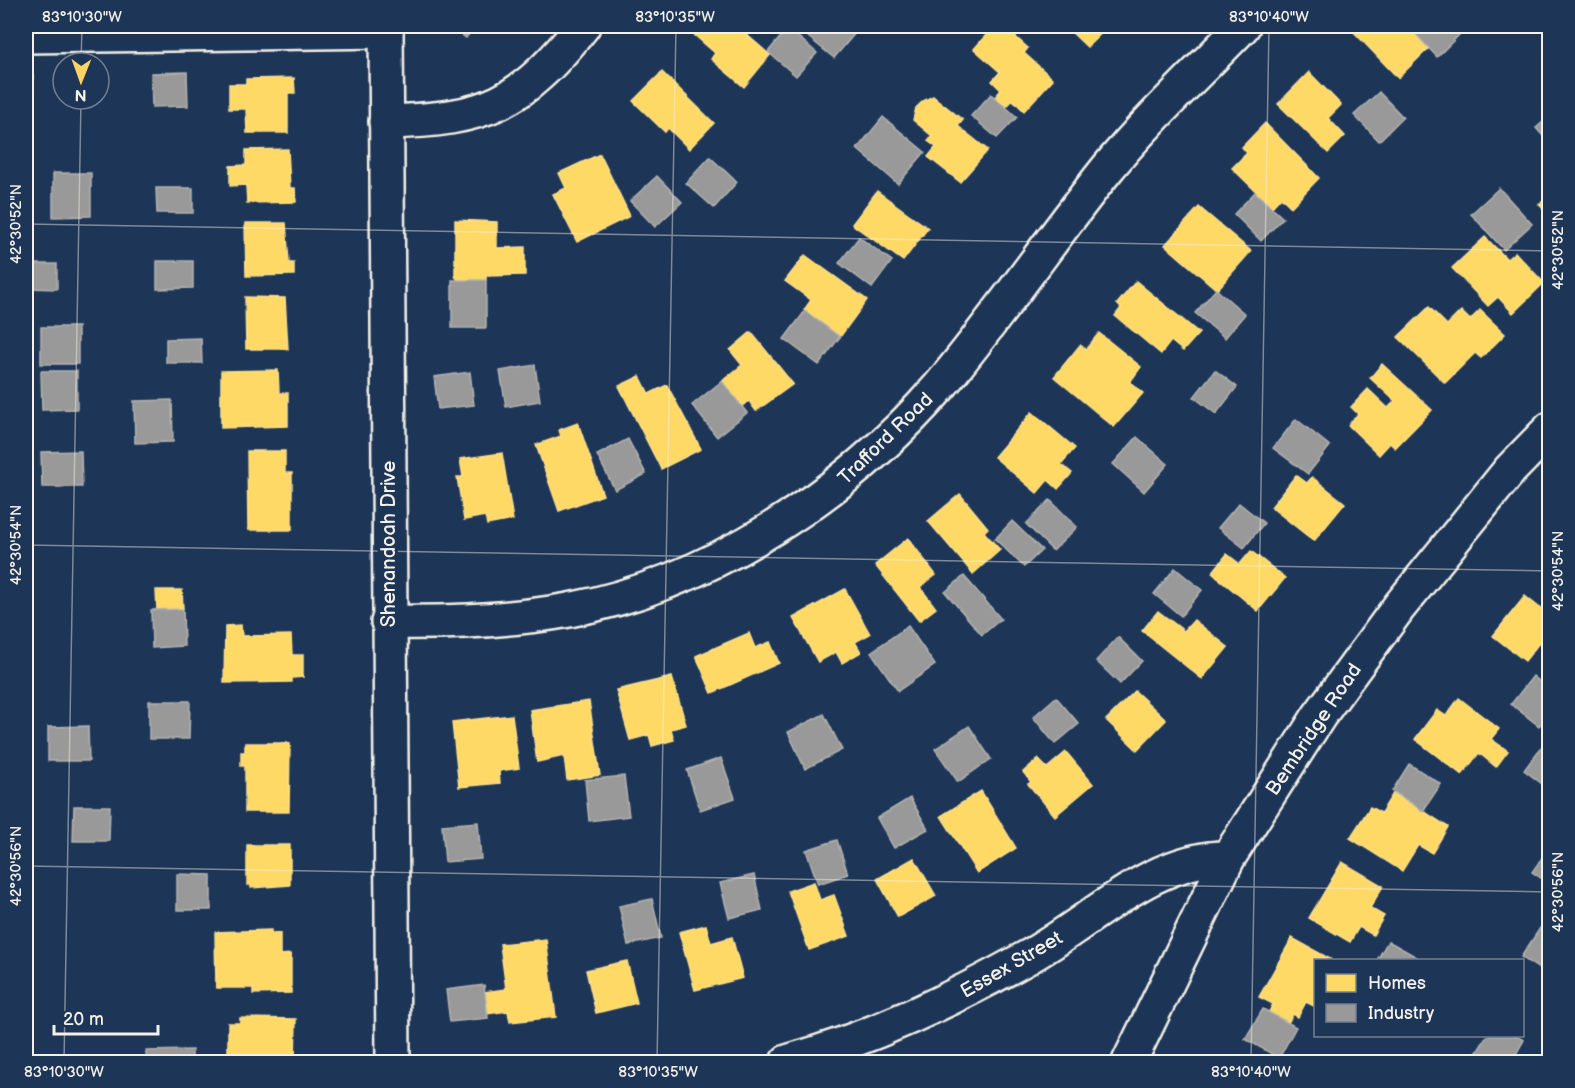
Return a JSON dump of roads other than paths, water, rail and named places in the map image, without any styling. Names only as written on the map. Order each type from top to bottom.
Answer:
[{"type":"street","points":[[386,122],[445,119],[503,103],[535,80],[583,26]]},
{"type":"street","name":"Trafford Road","points":[[388,622],[504,619],[571,610],[628,595],[679,575],[731,553],[792,517],[847,477],[938,387],[1109,167],[1243,26]]},
{"type":"street","points":[[26,36],[386,28]]},
{"type":"street","name":"Shenandoah Drive","points":[[386,28],[388,622],[393,1062]]},
{"type":"street","name":"Bembridge Road","points":[[1129,1062],[1228,858],[1318,716],[1399,607],[1510,470],[1550,429]]},
{"type":"street","name":"Essex Street","points":[[787,1062],[820,1053],[922,1013],[1030,956],[1130,892],[1176,866],[1204,858],[1228,858]]}]
